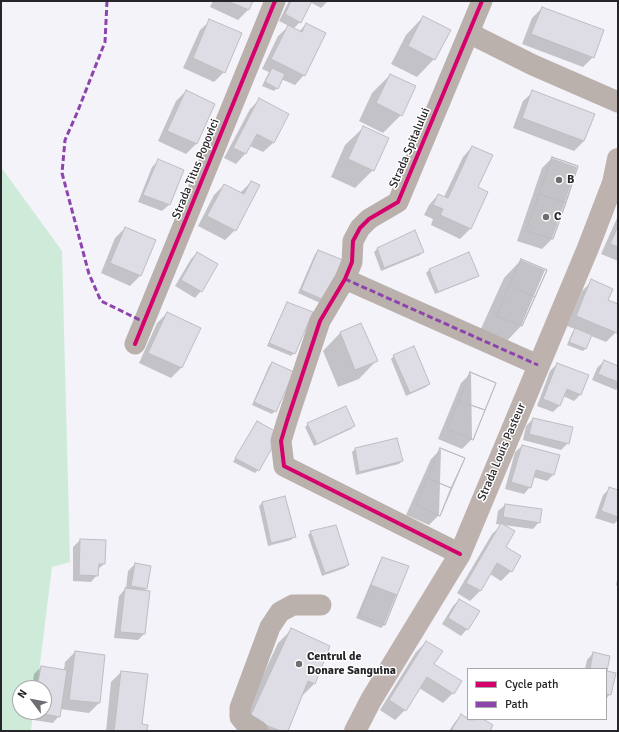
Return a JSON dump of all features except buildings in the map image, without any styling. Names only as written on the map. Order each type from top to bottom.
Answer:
[{"type":"main road","name":"Strada Louis Pasteur","points":[[355,731],[371,700],[460,554],[588,248],[613,183],[618,159]]},
{"type":"street","name":"Strada Titus Popovici","points":[[135,344],[275,1]]},
{"type":"street","name":"Strada Spitalului","points":[[460,554],[284,466],[281,441],[320,321],[345,279],[352,262],[353,241],[360,228],[369,220],[398,202],[482,1]]},
{"type":"street","points":[[469,33],[533,65],[618,102]]},
{"type":"street","points":[[345,279],[538,365]]},
{"type":"street","points":[[258,731],[244,723],[240,717],[240,708],[270,627],[280,612],[293,605],[321,606]]},
{"type":"green space","points":[[1,167],[62,251],[70,562],[52,567],[38,680],[12,680],[12,720],[32,720],[31,731],[1,731]]},
{"type":"marked path","points":[[107,1],[105,42],[65,140],[62,173],[89,274],[101,301],[144,322]]},
{"type":"marked path","points":[[345,279],[538,365]]},
{"type":"cycle path","points":[[135,344],[275,1]]},
{"type":"cycle path","points":[[460,554],[284,466],[281,441],[320,321],[345,279],[352,262],[353,241],[360,228],[369,219],[398,202],[482,1]]},
{"type":"place","name":"B","points":[[559,180]]},
{"type":"place","name":"C","points":[[546,217]]},
{"type":"place","name":"Centrul de Donare Sanguina","points":[[299,664]]}]
